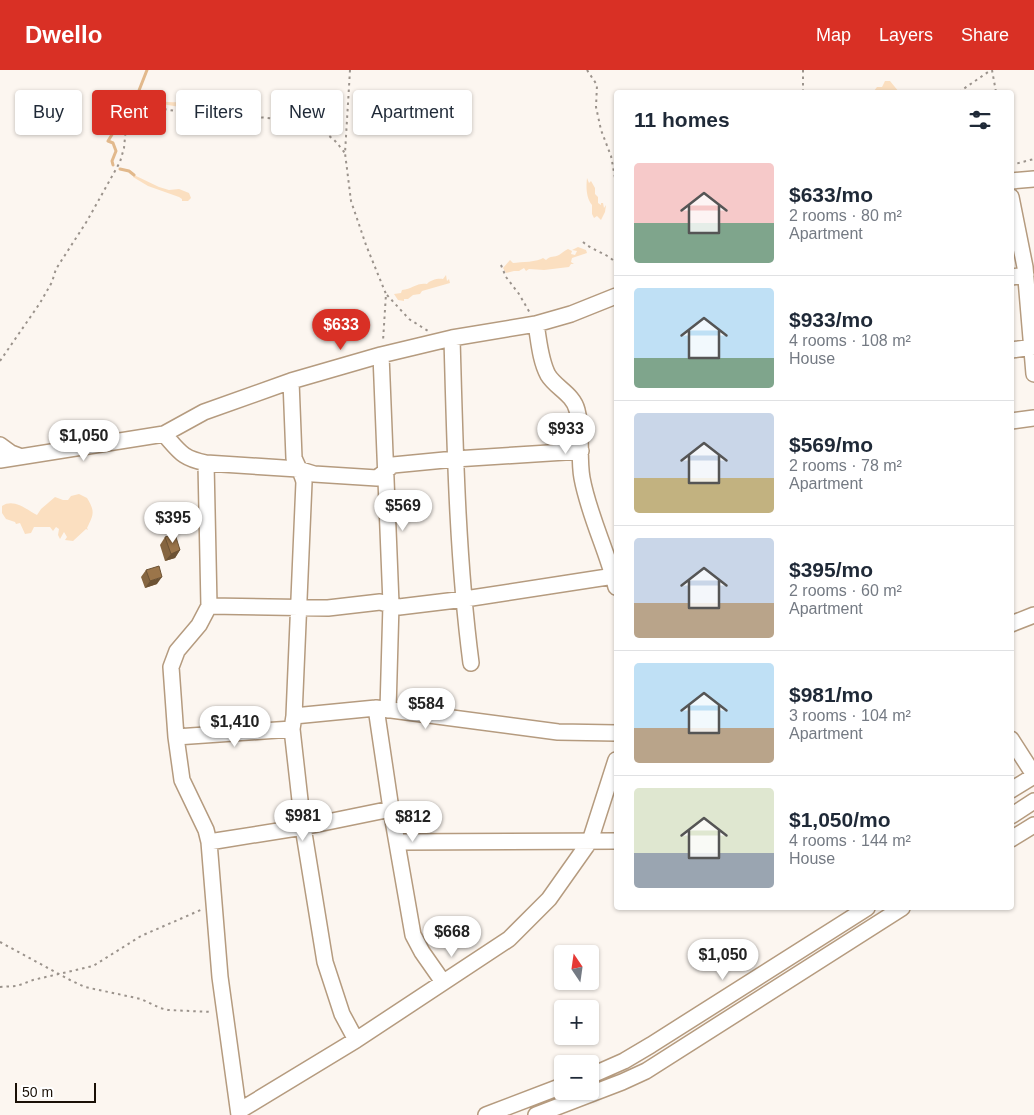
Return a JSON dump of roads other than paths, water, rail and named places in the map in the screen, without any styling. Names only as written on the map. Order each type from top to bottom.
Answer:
[{"type":"street","points":[[1014,181],[1034,179]]},
{"type":"street","points":[[1014,210],[1029,269],[1034,374]]},
{"type":"street","points":[[1014,276],[1029,269]]},
{"type":"street","points":[[0,460],[164,434],[204,412],[291,381],[381,355],[452,338],[536,324],[571,314],[614,297]]},
{"type":"street","points":[[536,324],[543,364],[549,377],[561,387],[577,408],[580,424],[582,477],[614,579]]},
{"type":"street","points":[[452,338],[455,459],[471,663]]},
{"type":"street","points":[[1014,350],[1032,347]]},
{"type":"street","points":[[381,355],[391,604],[382,709],[391,809],[413,935],[422,952],[443,982]]},
{"type":"street","points":[[291,381],[294,458],[298,469],[302,473],[304,482],[293,722],[303,827],[325,962],[342,1014],[356,1040]]},
{"type":"street","points":[[1014,421],[1034,418]]},
{"type":"street","points":[[164,434],[184,457],[206,463],[298,469],[314,474],[377,478],[393,465],[581,451]]},
{"type":"street","points":[[0,445],[19,456]]},
{"type":"street","points":[[206,463],[209,606],[199,625],[172,659],[171,667],[176,736],[182,780],[206,830],[208,842],[220,978],[239,1113],[356,1040],[509,939],[549,899],[590,841],[614,766]]},
{"type":"street","points":[[209,606],[328,608],[380,602],[398,606],[614,582]]},
{"type":"street","points":[[1014,623],[1034,615]]},
{"type":"street","points":[[176,736],[382,709],[558,732],[614,733]]},
{"type":"street","points":[[1014,744],[1034,775],[1014,788]]},
{"type":"street","points":[[1014,814],[1034,801]]},
{"type":"street","points":[[208,842],[303,827],[391,809]]},
{"type":"street","points":[[1014,837],[1034,825]]},
{"type":"street","points":[[398,842],[614,841]]},
{"type":"street","points":[[599,1072],[630,1058],[864,910]]},
{"type":"street","points":[[536,1115],[646,1071],[899,910]]},
{"type":"street","points":[[759,976],[769,992]]},
{"type":"street","points":[[486,1115],[554,1089]]},
{"type":"waterway","points":[[113,165],[112,161],[116,151],[113,143],[108,141],[138,93],[147,70]]},
{"type":"waterway","points":[[120,169],[129,171],[134,175]]}]
